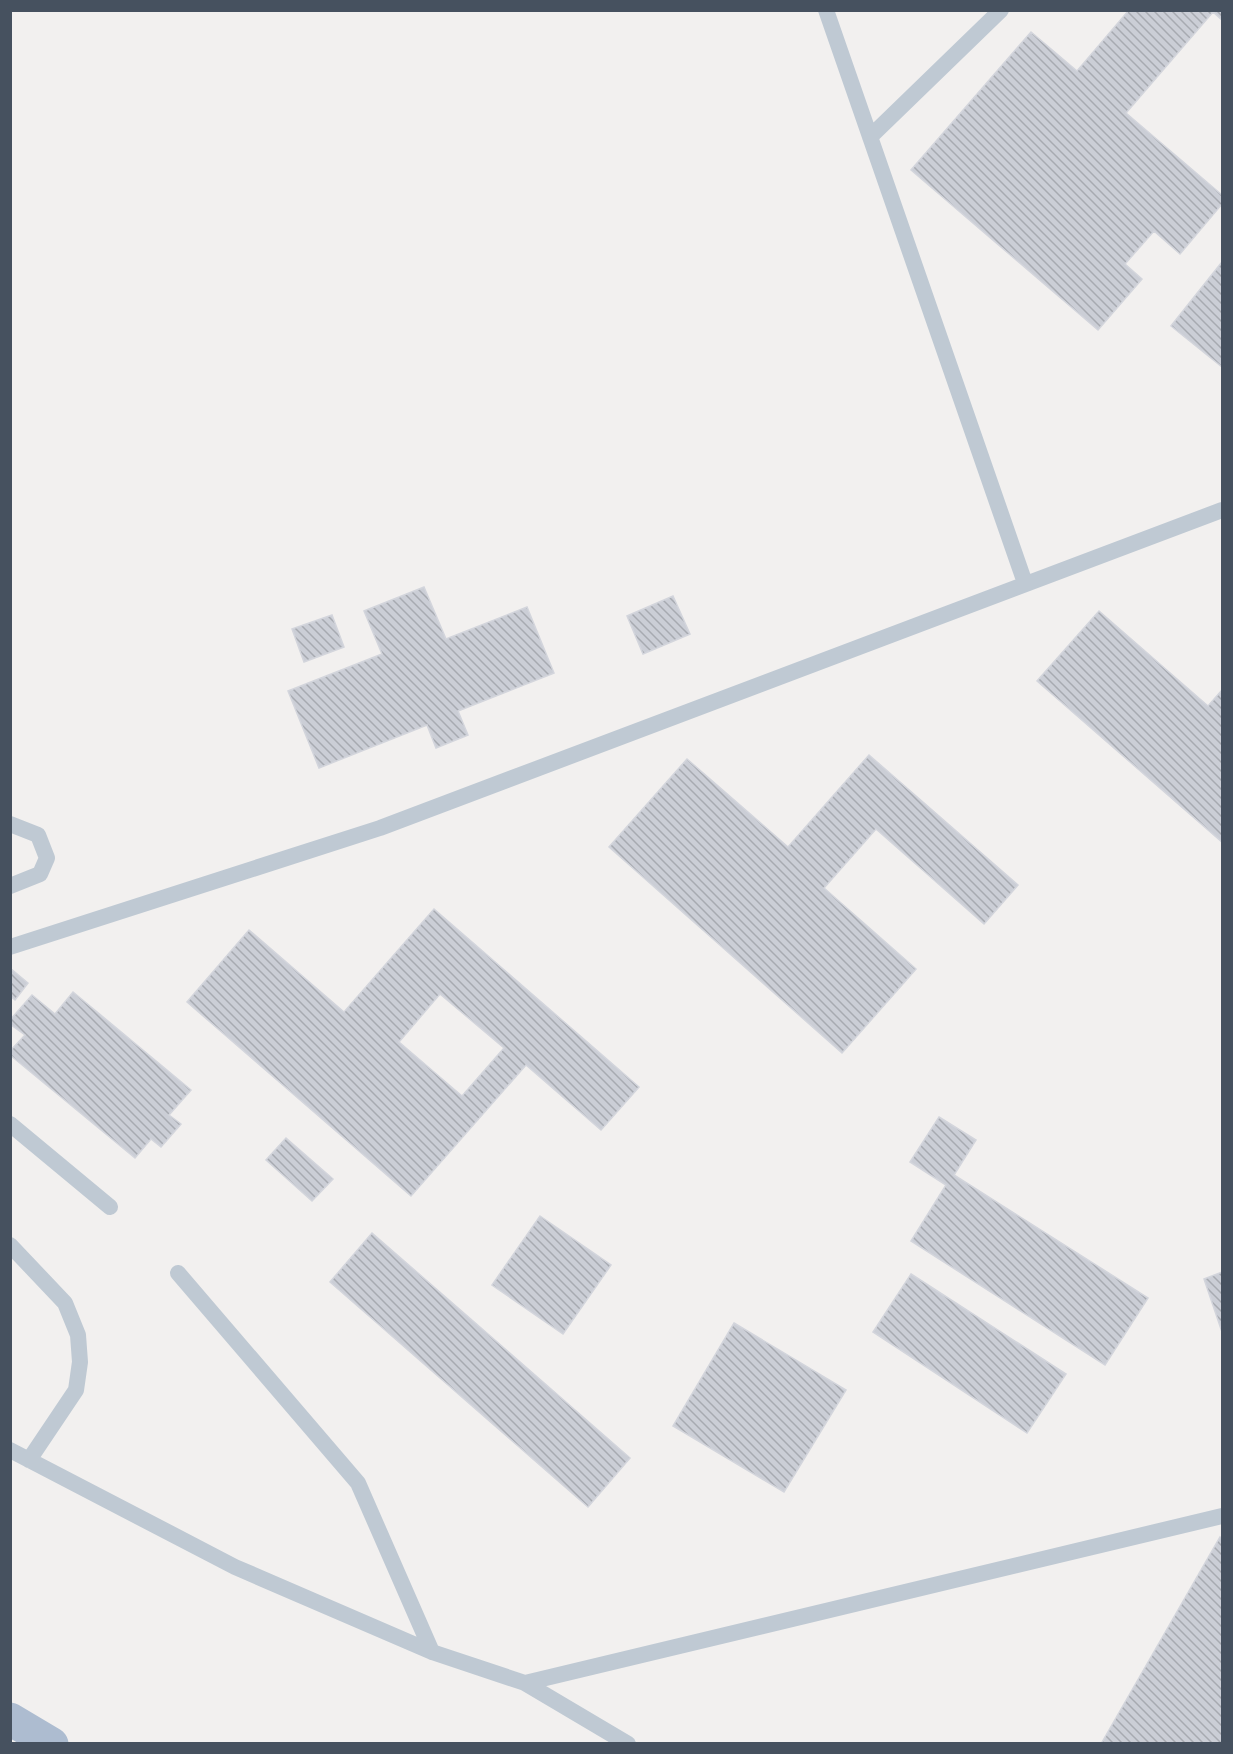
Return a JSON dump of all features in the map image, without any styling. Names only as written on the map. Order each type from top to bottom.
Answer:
[{"type":"main road","points":[[10,1719],[52,1743]]},
{"type":"lane","points":[[826,10],[1025,583]]},
{"type":"lane","points":[[870,137],[1001,10]]},
{"type":"lane","points":[[10,947],[380,828],[1222,510]]},
{"type":"lane","points":[[10,824],[38,835],[47,858],[40,874],[10,886]]},
{"type":"lane","points":[[10,1124],[110,1207]]},
{"type":"lane","points":[[10,1245],[65,1303],[78,1335],[80,1362],[76,1389],[29,1460]]},
{"type":"lane","points":[[178,1273],[358,1482],[432,1652]]},
{"type":"lane","points":[[10,1450],[235,1567],[432,1652],[525,1683],[628,1743]]},
{"type":"lane","points":[[525,1683],[1222,1516]]},
{"type":"building","points":[[1129,10],[1222,10],[1222,20],[1213,12],[1126,113],[1222,195],[1222,204],[1180,254],[1154,231],[1125,264],[1142,279],[1098,330],[911,170],[1031,32],[1077,71]]},
{"type":"building","points":[[1222,262],[1222,367],[1171,326]]},
{"type":"building","points":[[424,587],[446,639],[527,607],[554,673],[458,711],[468,735],[436,748],[427,725],[319,768],[288,691],[382,654],[364,611]]},
{"type":"building","points":[[673,596],[690,634],[643,654],[627,616]]},
{"type":"building","points":[[1099,611],[1208,706],[1222,690],[1222,842],[1037,681]]},
{"type":"building","points":[[332,615],[344,647],[304,662],[292,629]]},
{"type":"building","points":[[869,755],[1018,885],[984,924],[876,829],[824,888],[916,969],[842,1053],[609,847],[687,759],[788,847]]},
{"type":"building","points":[[434,909],[639,1087],[601,1130],[526,1065],[411,1196],[187,1002],[249,930],[344,1012]],"holes":[[[440,994],[504,1048],[462,1096],[399,1042]]]},
{"type":"building","points":[[10,968],[28,983],[15,1000],[10,996]]},
{"type":"building","points":[[73,992],[191,1090],[169,1115],[181,1124],[161,1147],[151,1139],[135,1158],[10,1055],[10,1051],[25,1035],[10,1024],[10,1020],[32,995],[55,1014]]},
{"type":"building","points":[[939,1117],[976,1140],[954,1175],[1148,1298],[1105,1365],[911,1241],[946,1185],[910,1162]]},
{"type":"building","points":[[286,1138],[333,1179],[312,1201],[266,1160]]},
{"type":"building","points":[[540,1216],[611,1265],[563,1334],[492,1285]]},
{"type":"building","points":[[372,1233],[630,1458],[588,1507],[330,1282]]},
{"type":"building","points":[[1222,1272],[1222,1332],[1204,1279]]},
{"type":"building","points":[[911,1274],[1066,1374],[1027,1433],[873,1332]]},
{"type":"building","points":[[734,1323],[846,1390],[784,1492],[673,1426]]},
{"type":"building","points":[[1220,1537],[1222,1539],[1222,1744],[1101,1744]]}]
